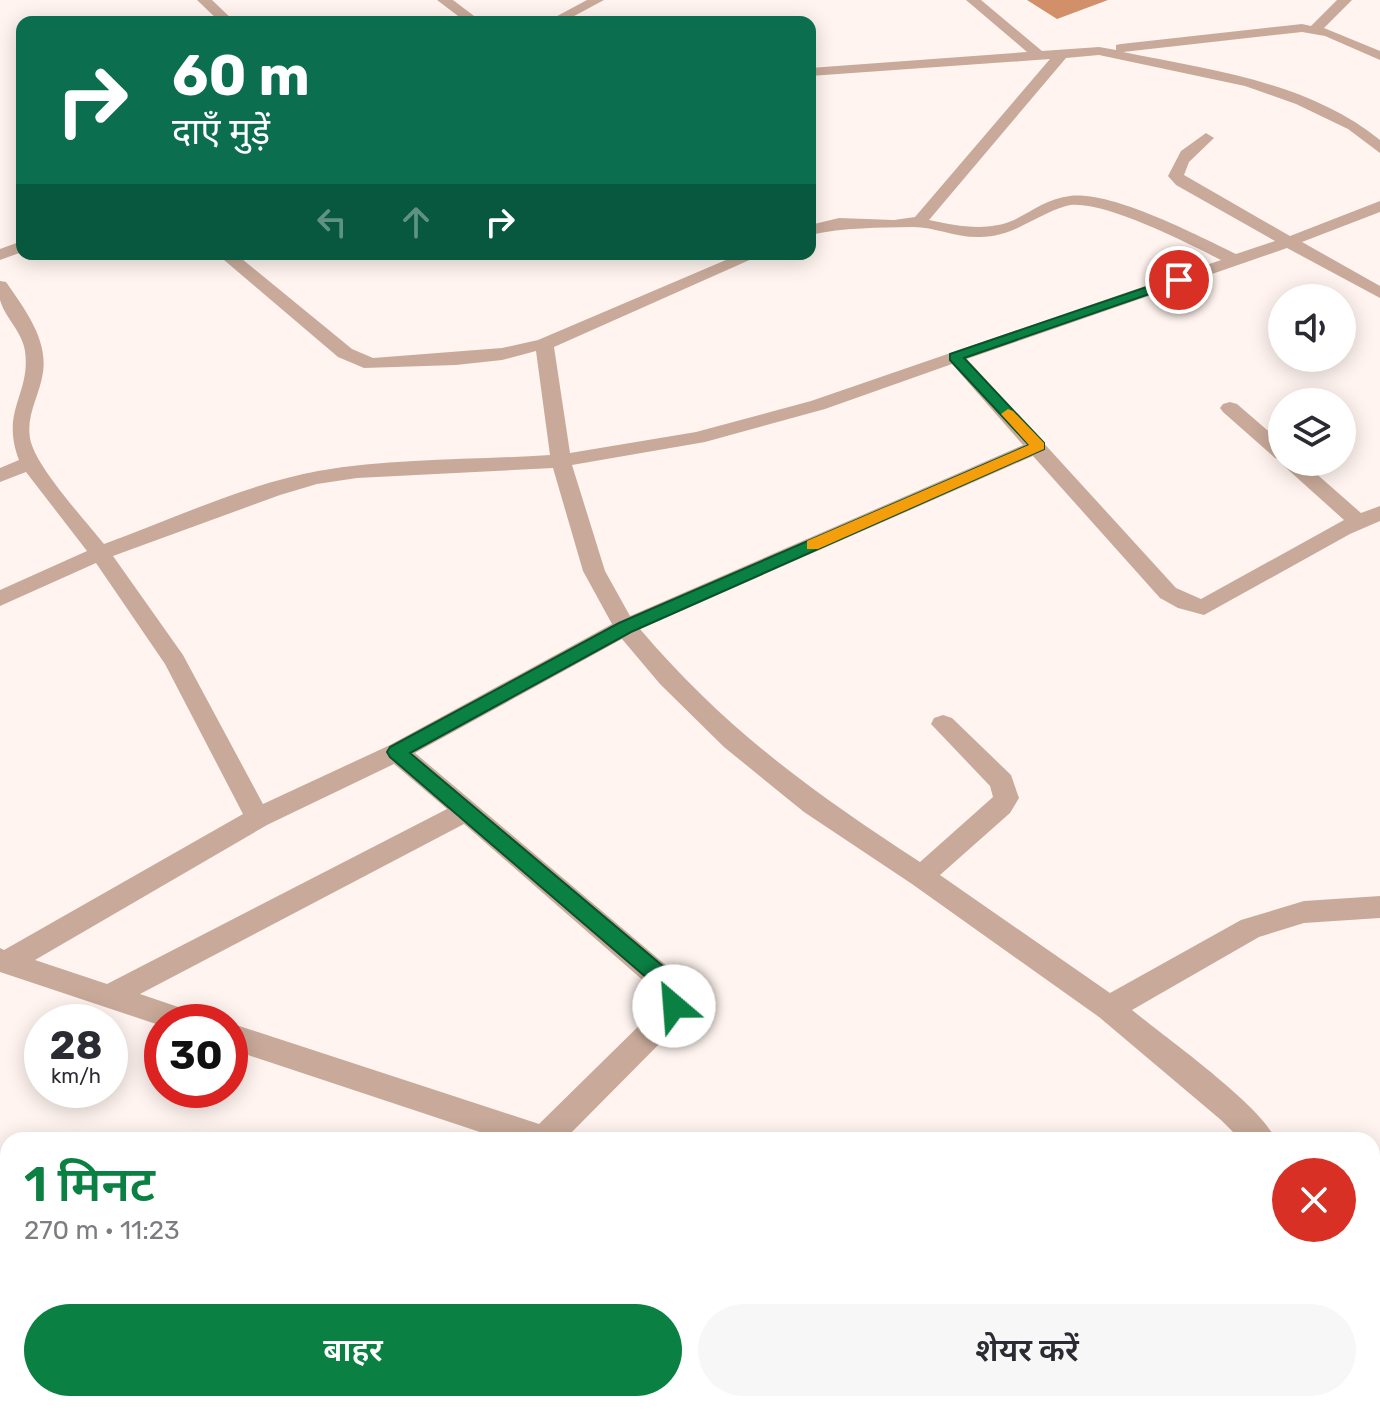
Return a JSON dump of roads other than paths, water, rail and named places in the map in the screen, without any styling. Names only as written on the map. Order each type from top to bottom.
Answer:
[{"type":"street","points":[[204,0],[221,16]]},
{"type":"street","points":[[444,0],[467,16]]},
{"type":"street","points":[[565,16],[597,0]]},
{"type":"street","points":[[973,0],[1040,56]]},
{"type":"street","points":[[1315,29],[1345,0]]},
{"type":"street","points":[[816,72],[1061,55],[1290,29],[1315,29],[1380,56]]},
{"type":"street","points":[[1099,51],[1249,82],[1301,101],[1353,126],[1380,148]]},
{"type":"street","points":[[913,222],[927,214],[1061,55]]},
{"type":"street","points":[[1206,138],[1186,155],[1176,170],[1176,176],[1380,293]]},
{"type":"street","points":[[816,227],[829,222],[913,222],[968,233],[986,233],[1015,226],[1060,203],[1077,200],[1163,227],[1235,260]]},
{"type":"street","points":[[0,599],[100,553],[273,490],[316,478],[357,472],[561,461],[698,438],[818,405],[1291,241],[1380,206]]},
{"type":"street","points":[[816,212],[829,222]]},
{"type":"street","points":[[233,260],[359,361],[371,364],[502,354],[544,344],[740,260]]},
{"type":"street","points":[[0,286],[26,328],[34,350],[34,372],[19,420],[20,441],[30,463],[100,553],[175,661],[258,818]]},
{"type":"street","points":[[544,344],[561,461],[594,571],[625,627],[668,678],[733,741],[813,805],[921,876],[1109,1008],[1232,1110],[1253,1132]]},
{"type":"street","points":[[955,357],[1168,593],[1186,603],[1204,607],[1358,522],[1380,513]]},
{"type":"street","points":[[1230,408],[1268,442]]},
{"type":"street","points":[[3,961],[258,818],[397,752],[625,627],[1038,446]]},
{"type":"street","points":[[0,476],[30,463]]},
{"type":"street","points":[[1307,476],[1358,522]]},
{"type":"street","points":[[921,876],[1001,806],[1006,798],[1002,782],[943,724]]},
{"type":"street","points":[[397,752],[670,985],[677,995],[666,1018],[553,1132]]},
{"type":"street","points":[[108,997],[466,811]]},
{"type":"street","points":[[1109,1008],[1251,928],[1304,912],[1380,907]]},
{"type":"street","points":[[3,961],[144,1009]]},
{"type":"street","points":[[248,1042],[521,1132]]}]
